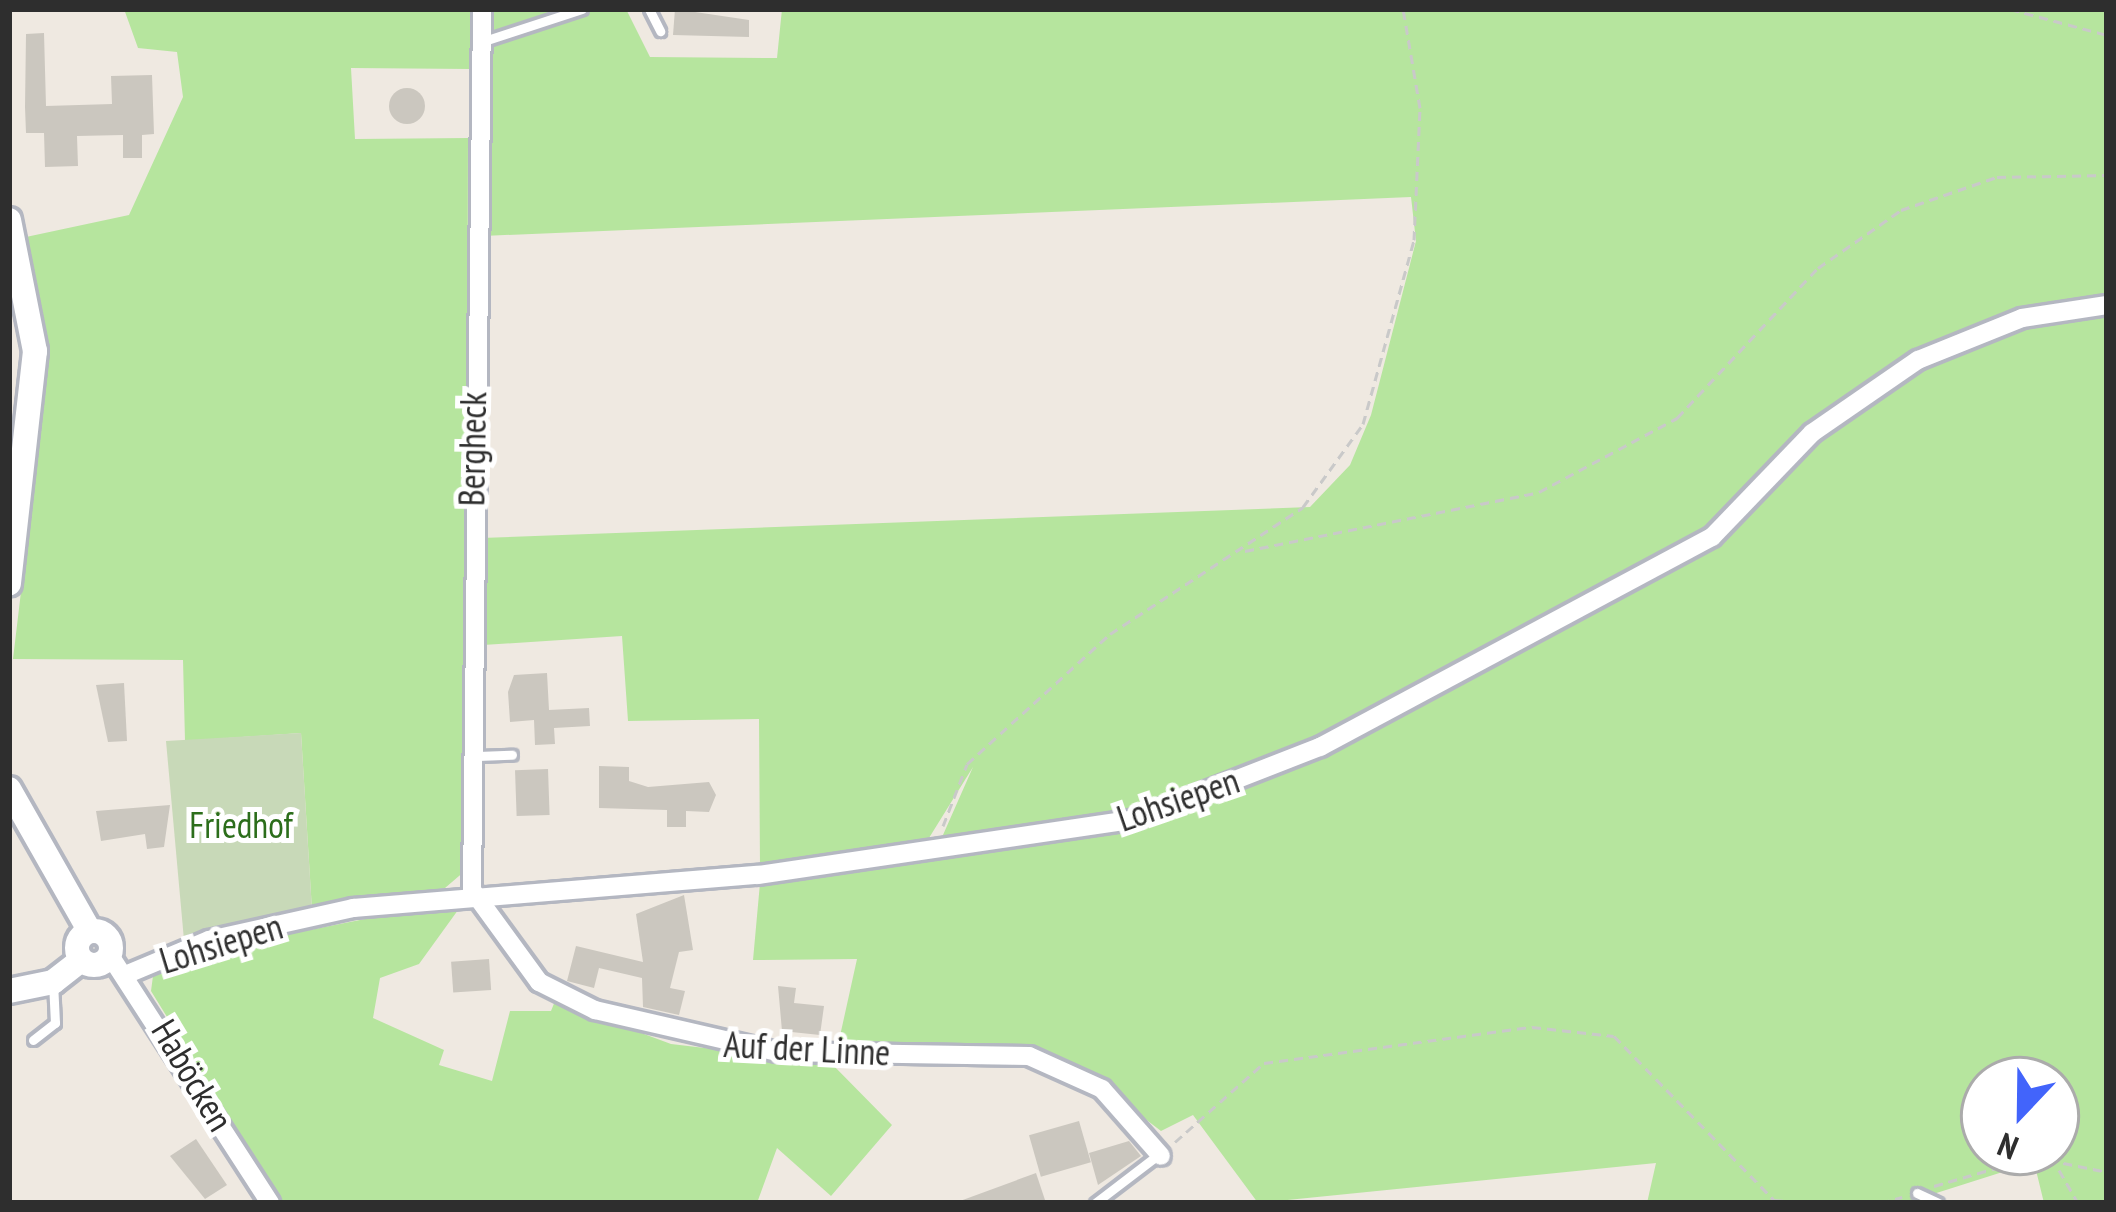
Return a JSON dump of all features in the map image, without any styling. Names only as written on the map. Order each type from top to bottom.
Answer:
[{"type":"street","name":"Bergheck","points":[[472,890],[482,9]]},
{"type":"street","points":[[9,220],[35,351],[9,584]]},
{"type":"street","name":"Lohsiepen","points":[[130,973],[208,940],[472,890],[927,853],[1135,819],[1320,747],[1712,538],[1812,433],[1918,360],[2022,318],[2107,305]]},
{"type":"street","points":[[9,789],[89,930],[105,935],[110,953],[82,960],[53,982],[9,991]]},
{"type":"street","name":"Auf der Linne","points":[[472,890],[539,982],[595,1010],[777,1052],[1029,1056],[1102,1089],[1160,1155]]},
{"type":"street","points":[[82,960],[77,943],[89,930]]},
{"type":"street","name":"Haböcken","points":[[110,953],[130,973],[270,1203]]},
{"type":"lane","points":[[479,42],[582,9]]},
{"type":"lane","points":[[649,9],[660,32]]},
{"type":"lane","points":[[474,756],[512,755]]},
{"type":"lane","points":[[33,1040],[55,1023],[53,982]]},
{"type":"lane","points":[[1095,1203],[1160,1155]]},
{"type":"lane","points":[[1917,1192],[1938,1203]]},
{"type":"path","points":[[927,853],[968,764],[1110,634],[1303,508],[1363,424],[1414,240],[1420,108],[1403,9]]},
{"type":"path","points":[[2011,9],[2107,35]]},
{"type":"path","points":[[1243,551],[1539,492],[1677,418],[1818,268],[1901,210],[1997,177],[2107,175]]},
{"type":"path","points":[[1160,1155],[1264,1063],[1532,1027],[1614,1036],[1774,1202],[1807,1203]]},
{"type":"path","points":[[1881,1203],[1970,1176]]},
{"type":"path","points":[[2062,1176],[2078,1203]]},
{"type":"green space","points":[[124,9],[474,9],[470,69],[351,68],[355,139],[468,138],[466,870],[445,888],[312,910],[301,733],[185,741],[183,660],[13,659],[49,356],[26,237],[129,215],[183,97],[177,52],[138,48]]},
{"type":"green space","points":[[489,9],[626,9],[650,57],[777,58],[782,9],[2107,9],[2107,1203],[2044,1203],[2037,1176],[2080,1176],[2080,1056],[1960,1056],[1960,1176],[1990,1176],[1905,1203],[1647,1203],[1656,1163],[1258,1203],[1193,1115],[1161,1131],[1068,1060],[1022,1048],[850,1050],[840,1036],[857,959],[753,960],[760,883],[1103,836],[939,844],[973,767],[924,846],[760,867],[759,719],[628,721],[622,636],[483,645],[481,538],[1310,507],[1350,465],[1371,415],[1416,241],[1411,197],[483,236]]},
{"type":"green space","name":"Friedhof","points":[[301,733],[312,910],[184,940],[166,741]]},
{"type":"green space","points":[[466,899],[419,964],[380,978],[373,1018],[444,1050],[439,1065],[492,1081],[510,1011],[551,1011],[555,1001],[671,1044],[831,1063],[892,1125],[831,1196],[777,1148],[757,1203],[282,1203],[151,991],[153,976],[229,946]]},
{"type":"building","points":[[675,9],[749,20],[749,37],[673,35]]},
{"type":"building","points":[[44,33],[46,106],[112,104],[111,76],[152,75],[154,134],[142,135],[142,158],[123,158],[123,135],[77,136],[78,166],[45,167],[44,133],[26,133],[25,107],[26,34]]},
{"type":"building","points":[[407,88],[420,93],[425,106],[420,119],[407,124],[394,119],[389,106],[394,93]]},
{"type":"building","points":[[547,673],[549,710],[589,708],[590,726],[554,728],[555,744],[535,745],[534,720],[510,722],[508,692],[514,675]]},
{"type":"building","points":[[124,683],[127,741],[108,742],[96,685]]},
{"type":"building","points":[[599,766],[629,767],[629,781],[648,787],[709,782],[716,795],[709,812],[686,811],[686,827],[667,827],[667,810],[599,808]]},
{"type":"building","points":[[548,769],[550,815],[517,816],[515,770]]},
{"type":"building","points":[[170,805],[164,847],[147,849],[145,834],[101,841],[96,811]]},
{"type":"building","points":[[684,895],[693,950],[679,952],[670,988],[685,991],[679,1015],[643,1007],[642,978],[599,968],[594,988],[567,981],[576,946],[643,962],[636,914]]},
{"type":"building","points":[[489,959],[491,990],[453,993],[451,962]]},
{"type":"building","points":[[778,986],[796,988],[794,1003],[824,1006],[820,1035],[782,1031]]},
{"type":"building","points":[[1079,1121],[1091,1162],[1041,1177],[1029,1135]]},
{"type":"building","points":[[196,1139],[227,1185],[205,1199],[170,1156]]},
{"type":"building","points":[[1129,1141],[1141,1156],[1098,1185],[1089,1153]]},
{"type":"building","points":[[1036,1173],[1046,1203],[960,1203],[960,1201]]}]
